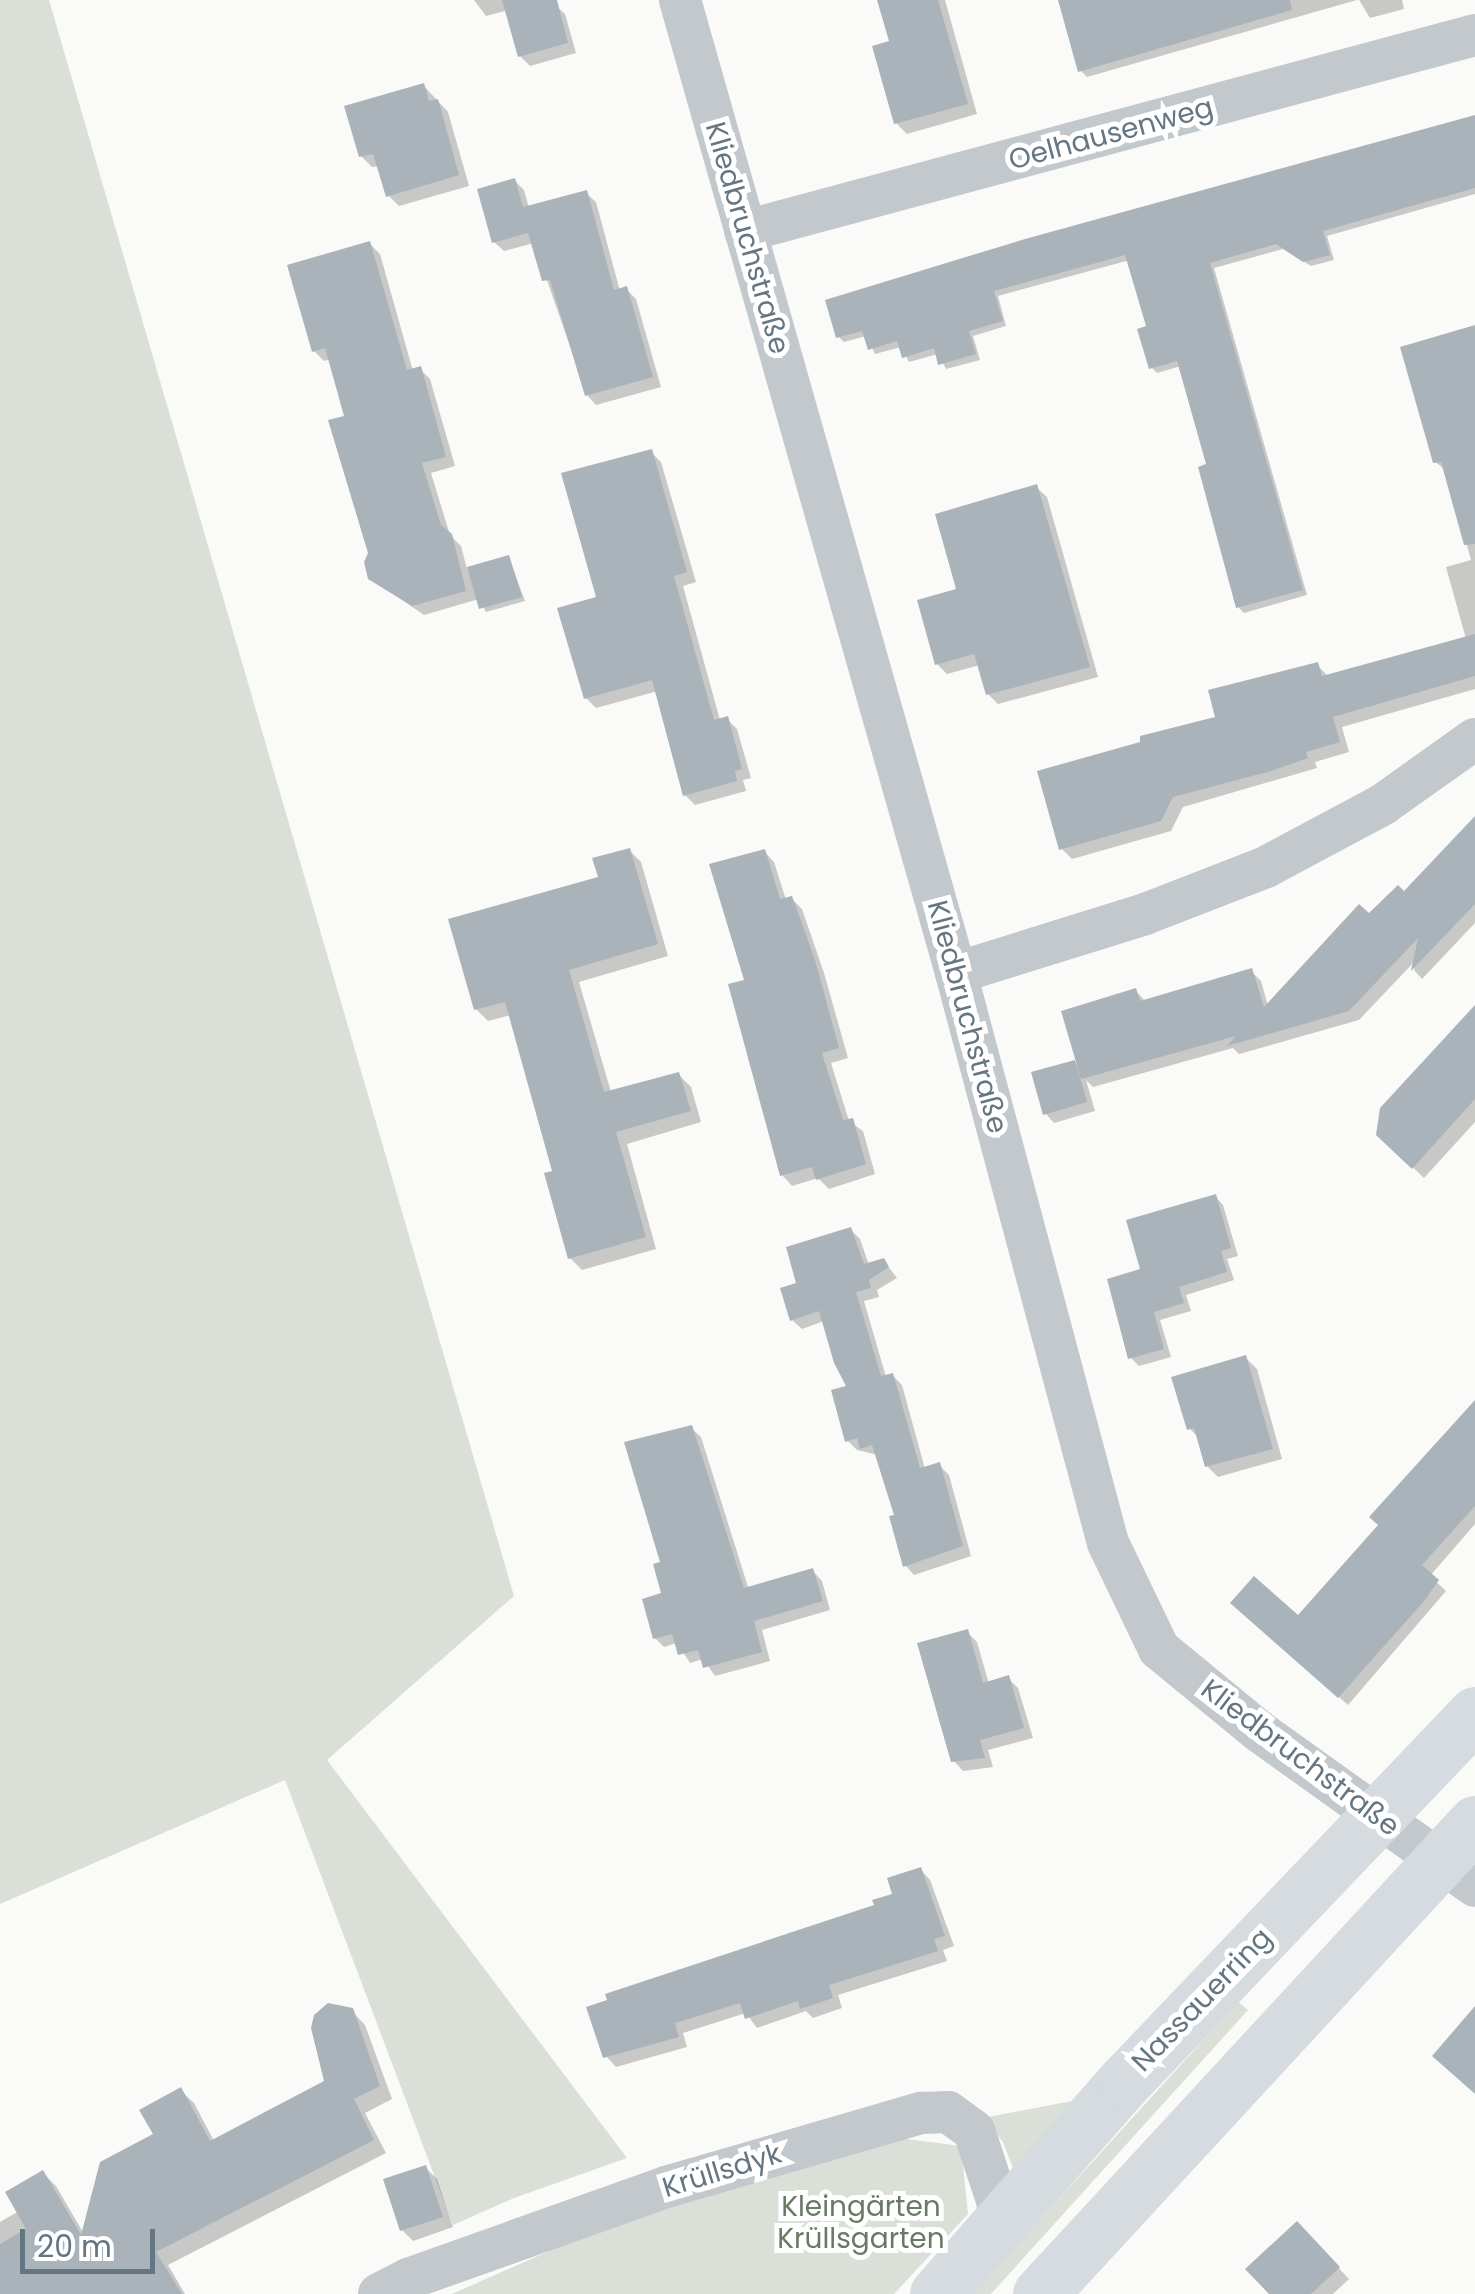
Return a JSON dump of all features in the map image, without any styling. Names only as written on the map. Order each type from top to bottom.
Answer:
[{"type":"main road","name":"Nassauerring","points":[[937,2294],[1123,2083],[1475,1714]]},
{"type":"main road","points":[[1040,2294],[1463,1856]]},
{"type":"street","name":"Kliedbruchstraße","points":[[680,0],[956,973],[1108,1543],[1159,1648],[1260,1732],[1376,1817],[1463,1856]]},
{"type":"street","name":"Oelhausenweg","points":[[746,231],[1475,35]]},
{"type":"street","points":[[956,973],[1145,914],[1266,867],[1382,804],[1475,739]]},
{"type":"street","name":"Krüllsdyk","points":[[378,2294],[408,2279],[666,2187],[921,2114],[948,2112],[974,2131],[998,2203],[996,2226]]},
{"type":"green space","points":[[0,0],[49,0],[514,1596],[327,1760],[627,2158],[514,2198],[453,2225],[285,1780],[0,1904]]},
{"type":"green space","points":[[1238,2002],[1248,2010],[991,2294],[972,2294]]},
{"type":"green space","points":[[1072,2101],[1014,2171],[1003,2142],[983,2118]]},
{"type":"green space","name":"Kleingärten Krüllsgarten","points":[[899,2138],[961,2146],[968,2214],[894,2294],[452,2294],[633,2214]]},
{"type":"building","points":[[502,0],[557,0],[568,43],[518,57]]},
{"type":"building","points":[[877,0],[938,0],[968,104],[894,124],[872,46],[889,41]]},
{"type":"building","points":[[1058,0],[1290,0],[1292,10],[1078,72]]},
{"type":"building","points":[[424,83],[429,101],[438,99],[459,175],[386,197],[373,154],[359,157],[344,106]]},
{"type":"building","points":[[1475,115],[1475,188],[1323,231],[1330,255],[1303,262],[1276,244],[1210,263],[1303,590],[1236,608],[1198,467],[1206,464],[1177,361],[1149,369],[1137,329],[1146,326],[1125,255],[994,291],[1003,321],[969,331],[976,354],[938,365],[934,348],[902,358],[897,341],[868,350],[862,331],[836,338],[825,300],[1025,239]]},
{"type":"building","points":[[515,178],[523,207],[587,190],[614,290],[627,286],[653,377],[585,396],[550,280],[542,281],[528,233],[492,243],[477,189]]},
{"type":"building","points":[[370,241],[407,370],[421,366],[446,457],[422,463],[441,525],[452,534],[466,591],[412,606],[368,579],[364,562],[368,553],[328,420],[344,416],[325,348],[312,352],[287,265]]},
{"type":"building","points":[[1475,325],[1475,544],[1464,545],[1441,462],[1433,463],[1400,347]]},
{"type":"building","points":[[652,449],[687,572],[674,576],[714,720],[728,716],[742,769],[735,771],[737,781],[683,796],[652,680],[584,699],[557,608],[596,597],[561,473]]},
{"type":"building","points":[[1037,484],[1090,667],[986,695],[974,654],[935,665],[917,600],[956,589],[935,514]]},
{"type":"building","points":[[509,555],[522,597],[479,609],[467,567]]},
{"type":"building","points":[[1475,634],[1475,676],[1333,717],[1340,742],[1306,752],[1308,758],[1173,797],[1161,821],[1059,850],[1037,771],[1140,742],[1140,736],[1215,717],[1208,690],[1318,662],[1322,676]]},
{"type":"building","points":[[1475,816],[1475,904],[1411,971],[1418,938],[1349,1011],[1227,1046],[1236,1036],[1081,1079],[1061,1011],[1136,988],[1140,1001],[1252,968],[1264,1007],[1359,904],[1369,913],[1398,885],[1404,891]]},
{"type":"building","points":[[630,848],[658,944],[569,970],[604,1092],[679,1072],[691,1111],[616,1132],[646,1237],[568,1259],[544,1173],[552,1171],[505,1002],[474,1010],[448,919],[598,877],[592,858]]},
{"type":"building","points":[[765,849],[780,899],[792,896],[815,960],[839,1048],[822,1053],[843,1120],[853,1118],[866,1164],[816,1180],[812,1167],[780,1176],[728,984],[744,980],[709,864]]},
{"type":"building","points":[[1475,1005],[1475,1099],[1412,1169],[1376,1135],[1380,1108]]},
{"type":"building","points":[[1075,1060],[1087,1102],[1043,1115],[1031,1072]]},
{"type":"building","points":[[1216,1194],[1231,1248],[1221,1251],[1227,1272],[1179,1287],[1184,1303],[1154,1312],[1164,1349],[1128,1359],[1107,1279],[1140,1269],[1126,1220]]},
{"type":"building","points":[[851,1227],[864,1264],[884,1258],[889,1267],[869,1280],[871,1288],[856,1292],[881,1376],[893,1373],[920,1468],[940,1462],[963,1546],[903,1567],[889,1516],[894,1515],[872,1445],[860,1449],[857,1438],[845,1442],[831,1390],[846,1386],[834,1363],[819,1311],[790,1321],[780,1288],[796,1283],[786,1247]]},
{"type":"building","points":[[1246,1355],[1273,1449],[1205,1467],[1194,1428],[1187,1430],[1171,1377]]},
{"type":"building","points":[[1475,1400],[1475,1506],[1422,1565],[1439,1580],[1338,1698],[1230,1603],[1254,1576],[1298,1615],[1378,1525],[1369,1517]]},
{"type":"building","points":[[692,1425],[744,1588],[813,1568],[823,1601],[754,1621],[762,1652],[703,1668],[698,1650],[678,1655],[672,1634],[653,1639],[642,1599],[661,1593],[653,1564],[660,1562],[624,1442]]},
{"type":"building","points":[[968,1629],[983,1683],[1009,1675],[1024,1728],[980,1740],[985,1758],[951,1762],[917,1643]]},
{"type":"building","points":[[921,1867],[945,1936],[934,1939],[938,1951],[829,1985],[833,1998],[800,2009],[798,2001],[745,2019],[740,2003],[675,2023],[679,2037],[603,2058],[586,2007],[607,2000],[605,1994],[874,1905],[872,1900],[892,1894],[887,1878]]},
{"type":"building","points":[[328,2003],[353,2008],[380,2086],[354,2099],[374,2140],[156,2252],[182,2294],[0,2294],[0,2244],[26,2229],[5,2192],[43,2170],[81,2235],[100,2162],[153,2134],[139,2110],[181,2087],[210,2141],[324,2081],[311,2028],[314,2015]]},
{"type":"building","points":[[1475,2006],[1475,2094],[1432,2056]]},
{"type":"building","points":[[426,2165],[443,2217],[400,2231],[383,2179]]},
{"type":"building","points":[[1297,2221],[1340,2267],[1311,2294],[1269,2294],[1245,2269]]}]
